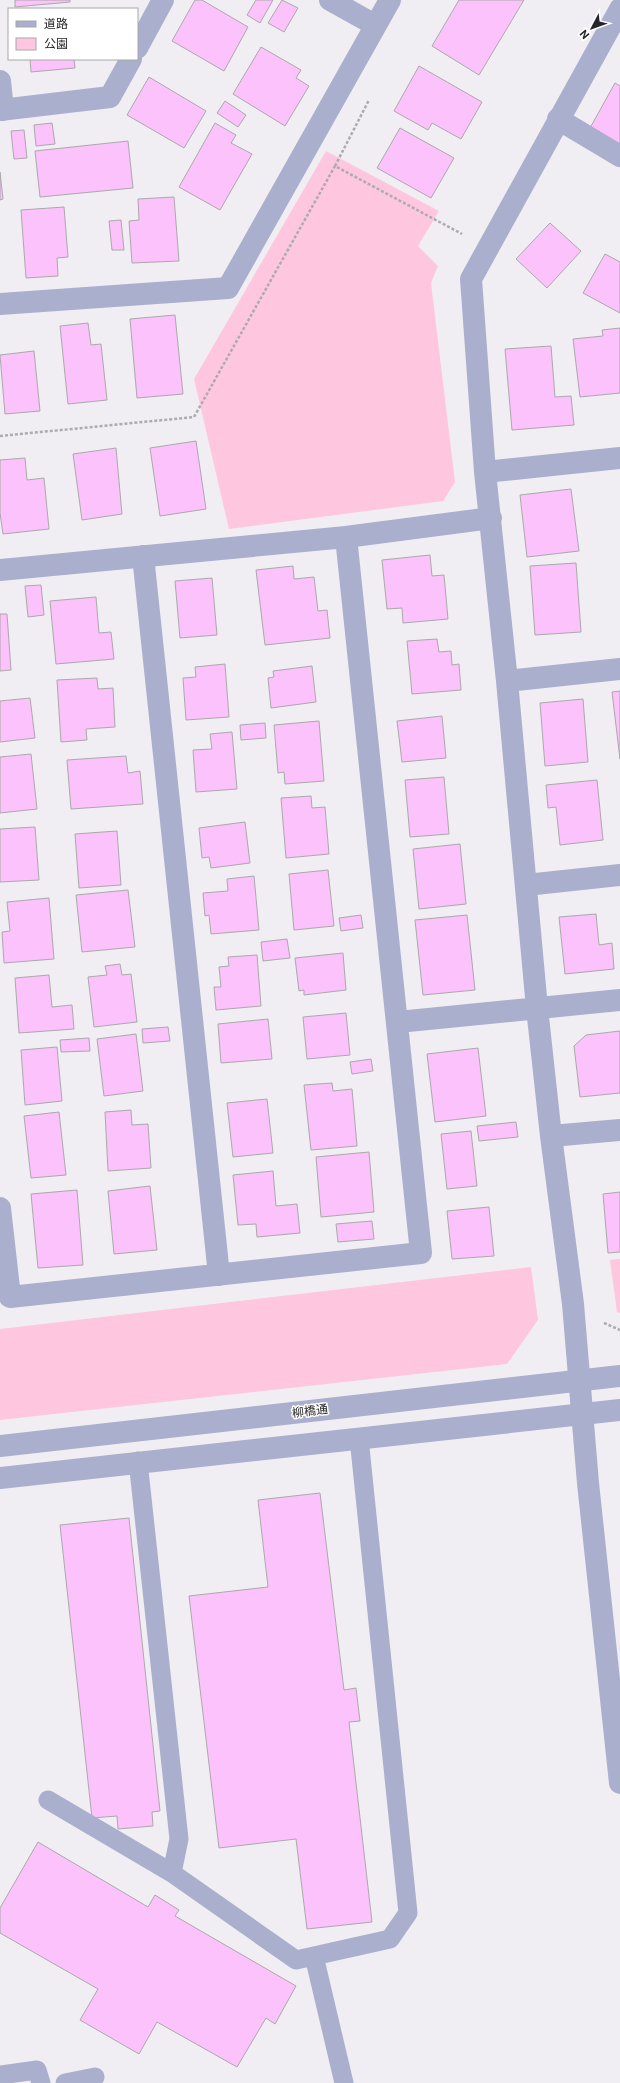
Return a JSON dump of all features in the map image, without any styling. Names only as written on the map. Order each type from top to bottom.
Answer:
[{"type":"street","points":[[138,46],[163,0]]},
{"type":"street","points":[[330,0],[375,25]]},
{"type":"street","points":[[0,304],[228,288],[390,0]]},
{"type":"street","points":[[620,9],[471,279],[485,472],[507,681],[537,1008],[550,1136],[573,1304],[582,1414],[620,1783]]},
{"type":"street","points":[[0,81],[2,110],[110,97],[130,60]]},
{"type":"street","points":[[558,119],[620,156]]},
{"type":"street","points":[[485,472],[620,458]]},
{"type":"street","points":[[0,570],[346,537],[491,518]]},
{"type":"street","points":[[0,1208],[10,1297],[421,1253],[346,537]]},
{"type":"street","points":[[143,556],[219,1275]]},
{"type":"street","points":[[507,681],[620,669]]},
{"type":"street","points":[[526,885],[620,875]]},
{"type":"street","points":[[398,1022],[620,1000]]},
{"type":"street","points":[[550,1136],[620,1130]]},
{"type":"street","name":"柳橋通","points":[[0,1446],[620,1376]]},
{"type":"street","points":[[0,1478],[138,1461],[620,1410]]},
{"type":"lane","points":[[48,1800],[172,1873],[296,1960],[390,1939],[408,1913],[359,1438]]},
{"type":"lane","points":[[138,1461],[179,1839],[172,1873]]},
{"type":"lane","points":[[314,1956],[344,2083]]},
{"type":"lane","points":[[0,2075],[37,2070],[41,2083]]},
{"type":"lane","points":[[65,2083],[95,2077]]},
{"type":"path","points":[[604,1323],[620,1330]]},
{"type":"green space","points":[[326,151],[439,211],[418,246],[438,266],[431,283],[455,482],[443,501],[229,529],[194,379]]},
{"type":"green space","points":[[620,1259],[620,1313],[617,1312],[610,1260]]},
{"type":"green space","points":[[531,1267],[538,1320],[507,1364],[0,1420],[0,1329]]},
{"type":"building","points":[[15,0],[70,0],[70,2],[15,7]]},
{"type":"building","points":[[195,0],[202,0],[248,27],[224,71],[172,41]]},
{"type":"building","points":[[256,0],[273,0],[260,23],[247,15]]},
{"type":"building","points":[[282,0],[298,8],[284,32],[268,23]]},
{"type":"building","points":[[459,0],[524,0],[479,75],[432,46]]},
{"type":"building","points":[[261,47],[301,70],[296,78],[309,86],[285,126],[233,94]]},
{"type":"building","points":[[30,60],[74,60],[75,68],[31,72]]},
{"type":"building","points":[[419,66],[482,102],[461,139],[432,123],[428,130],[394,111]]},
{"type":"building","points":[[149,77],[206,111],[184,148],[127,115]]},
{"type":"building","points":[[615,83],[620,86],[620,145],[590,128]]},
{"type":"building","points":[[225,101],[246,115],[238,127],[217,113]]},
{"type":"building","points":[[52,123],[55,144],[36,146],[34,125]]},
{"type":"building","points":[[215,123],[236,135],[231,143],[252,154],[220,210],[179,187]]},
{"type":"building","points":[[400,128],[454,158],[431,198],[377,168]]},
{"type":"building","points":[[24,130],[27,158],[14,159],[11,131]]},
{"type":"building","points":[[128,141],[133,188],[40,197],[35,151]]},
{"type":"building","points":[[0,172],[3,199],[0,200]]},
{"type":"building","points":[[174,197],[179,261],[132,263],[129,221],[139,220],[138,199]]},
{"type":"building","points":[[64,207],[68,257],[57,258],[58,276],[26,278],[21,210]]},
{"type":"building","points":[[121,220],[124,250],[112,250],[109,221]]},
{"type":"building","points":[[550,223],[581,251],[547,288],[516,259]]},
{"type":"building","points":[[605,254],[620,262],[620,313],[583,293]]},
{"type":"building","points":[[175,315],[183,394],[137,398],[130,319]]},
{"type":"building","points":[[88,323],[91,345],[101,344],[107,400],[68,404],[60,326]]},
{"type":"building","points":[[620,328],[620,393],[580,397],[573,339],[603,336],[602,330]]},
{"type":"building","points":[[551,346],[555,397],[571,396],[574,425],[512,430],[505,349]]},
{"type":"building","points":[[34,351],[40,411],[5,414],[0,355]]},
{"type":"building","points":[[196,441],[206,509],[160,516],[150,448]]},
{"type":"building","points":[[116,448],[122,514],[82,520],[73,454]]},
{"type":"building","points":[[25,458],[27,480],[44,478],[49,529],[3,534],[0,513],[0,460]]},
{"type":"building","points":[[571,489],[579,551],[527,557],[520,495]]},
{"type":"building","points":[[430,555],[432,576],[444,575],[448,619],[403,623],[402,608],[387,609],[382,560]]},
{"type":"building","points":[[576,563],[581,632],[535,635],[530,566]]},
{"type":"building","points":[[293,566],[294,579],[314,577],[318,611],[327,610],[330,638],[265,645],[256,570]]},
{"type":"building","points":[[212,578],[217,635],[180,638],[175,581]]},
{"type":"building","points":[[41,585],[44,615],[28,617],[25,586]]},
{"type":"building","points":[[96,597],[99,633],[111,632],[114,659],[56,664],[50,601]]},
{"type":"building","points":[[0,614],[7,614],[11,670],[0,671]]},
{"type":"building","points":[[437,639],[439,652],[451,651],[452,665],[459,664],[461,690],[412,694],[407,641]]},
{"type":"building","points":[[225,664],[229,717],[186,720],[183,678],[196,677],[195,667]]},
{"type":"building","points":[[312,666],[316,702],[271,708],[268,678],[274,677],[273,671]]},
{"type":"building","points":[[97,678],[98,689],[113,688],[115,727],[86,729],[87,740],[61,742],[57,680]]},
{"type":"building","points":[[620,691],[620,759],[612,692]]},
{"type":"building","points":[[30,698],[35,738],[0,742],[0,701]]},
{"type":"building","points":[[583,699],[588,762],[545,766],[540,703]]},
{"type":"building","points":[[442,716],[446,758],[402,762],[397,721]]},
{"type":"building","points":[[319,721],[324,781],[285,784],[284,772],[278,773],[274,725]]},
{"type":"building","points":[[265,723],[266,738],[241,740],[240,725]]},
{"type":"building","points":[[232,732],[237,789],[196,792],[193,750],[212,749],[210,734]]},
{"type":"building","points":[[31,754],[37,809],[0,813],[0,757]]},
{"type":"building","points":[[126,756],[128,773],[140,771],[143,804],[71,809],[67,760]]},
{"type":"building","points":[[444,777],[449,834],[410,837],[405,780]]},
{"type":"building","points":[[597,780],[603,840],[560,845],[556,807],[548,808],[546,785]]},
{"type":"building","points":[[311,796],[312,808],[325,807],[329,854],[286,858],[281,798]]},
{"type":"building","points":[[245,822],[250,863],[211,868],[209,857],[202,858],[199,828]]},
{"type":"building","points":[[35,827],[39,880],[0,882],[0,829]]},
{"type":"building","points":[[117,831],[121,885],[79,888],[75,834]]},
{"type":"building","points":[[460,844],[466,904],[419,909],[413,849]]},
{"type":"building","points":[[328,870],[334,926],[294,930],[289,874]]},
{"type":"building","points":[[254,876],[259,930],[211,934],[209,915],[205,916],[203,893],[228,891],[227,879]]},
{"type":"building","points":[[128,890],[135,947],[82,952],[76,895]]},
{"type":"building","points":[[49,898],[54,959],[4,963],[2,932],[10,931],[7,902]]},
{"type":"building","points":[[596,914],[599,945],[612,943],[614,969],[565,974],[559,917]]},
{"type":"building","points":[[361,915],[363,928],[341,931],[339,918]]},
{"type":"building","points":[[467,915],[475,990],[423,995],[415,920]]},
{"type":"building","points":[[287,939],[290,958],[263,961],[261,942]]},
{"type":"building","points":[[343,953],[346,990],[304,995],[304,990],[299,991],[295,958]]},
{"type":"building","points":[[257,955],[261,1006],[216,1010],[214,987],[221,987],[219,967],[229,966],[228,957]]},
{"type":"building","points":[[120,964],[122,975],[131,974],[137,1022],[94,1027],[88,977],[107,975],[105,966]]},
{"type":"building","points":[[49,975],[52,1007],[72,1005],[74,1029],[19,1033],[15,978]]},
{"type":"building","points":[[346,1013],[350,1055],[307,1059],[303,1017]]},
{"type":"building","points":[[268,1019],[272,1059],[221,1063],[218,1024]]},
{"type":"building","points":[[168,1027],[170,1041],[143,1043],[142,1029]]},
{"type":"building","points":[[620,1031],[620,1093],[580,1097],[574,1046],[586,1035]]},
{"type":"building","points":[[136,1034],[143,1091],[104,1096],[97,1039]]},
{"type":"building","points":[[89,1038],[90,1051],[61,1052],[60,1040]]},
{"type":"building","points":[[57,1047],[62,1101],[25,1105],[21,1050]]},
{"type":"building","points":[[478,1048],[486,1116],[435,1122],[427,1054]]},
{"type":"building","points":[[371,1059],[373,1071],[352,1074],[350,1062]]},
{"type":"building","points":[[332,1083],[333,1091],[352,1089],[357,1146],[311,1150],[304,1085]]},
{"type":"building","points":[[267,1099],[273,1153],[233,1157],[227,1103]]},
{"type":"building","points":[[131,1110],[132,1125],[148,1124],[151,1168],[108,1171],[105,1112]]},
{"type":"building","points":[[59,1112],[66,1175],[31,1178],[24,1116]]},
{"type":"building","points":[[516,1122],[518,1137],[479,1141],[477,1126]]},
{"type":"building","points":[[471,1131],[477,1186],[447,1189],[441,1134]]},
{"type":"building","points":[[369,1152],[374,1212],[321,1217],[316,1157]]},
{"type":"building","points":[[273,1171],[276,1206],[297,1204],[300,1233],[257,1237],[256,1224],[238,1225],[233,1175]]},
{"type":"building","points":[[150,1186],[157,1250],[114,1254],[108,1191]]},
{"type":"building","points":[[77,1190],[83,1265],[38,1268],[31,1194]]},
{"type":"building","points":[[620,1192],[620,1252],[608,1253],[603,1194]]},
{"type":"building","points":[[489,1207],[494,1256],[452,1259],[447,1211]]},
{"type":"building","points":[[372,1221],[374,1239],[338,1242],[336,1224]]},
{"type":"building","points":[[320,1493],[344,1690],[356,1688],[360,1721],[349,1722],[372,1922],[307,1929],[296,1839],[219,1848],[189,1596],[268,1587],[258,1500]]},
{"type":"building","points":[[129,1518],[160,1811],[152,1812],[153,1826],[118,1829],[117,1816],[92,1818],[60,1525]]},
{"type":"building","points":[[38,1842],[148,1907],[155,1895],[179,1910],[175,1916],[296,1986],[275,2024],[266,2018],[237,2067],[157,2022],[139,2054],[80,2020],[98,1989],[0,1933],[0,1908]]}]
